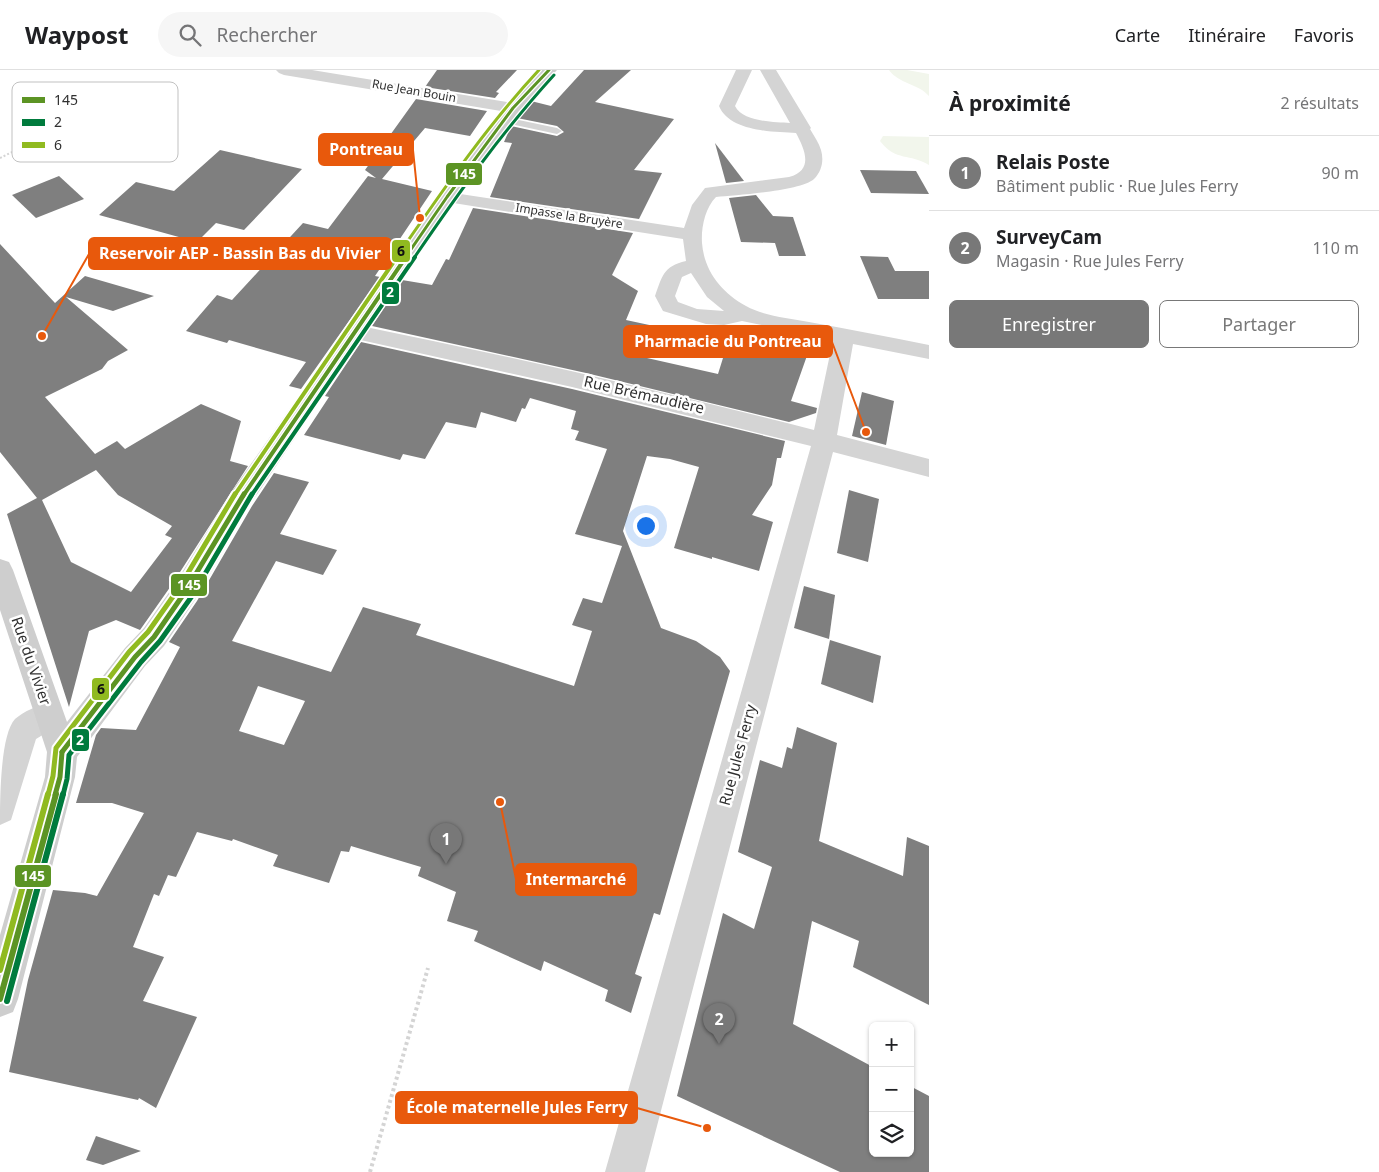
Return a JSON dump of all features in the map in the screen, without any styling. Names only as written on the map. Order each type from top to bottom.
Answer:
[{"type":"main road","points":[[0,999],[60,777],[62,752],[136,657],[154,637],[185,592],[212,543],[241,498],[447,197],[509,114],[549,70]]},
{"type":"main road","name":"Rue du Vivier","points":[[0,570],[62,752]]},
{"type":"street","name":"Rue Jean Bouin","points":[[284,70],[349,75],[509,114]]},
{"type":"street","points":[[744,70],[727,106],[727,110],[731,114],[744,120],[785,128],[803,128]]},
{"type":"street","points":[[768,70],[803,128],[815,156],[812,169],[808,175],[795,181],[711,192],[701,202],[691,235],[696,266],[703,279],[715,293],[740,314],[774,324],[929,352]]},
{"type":"street","name":"Impasse la Bruyère","points":[[447,197],[691,235]]},
{"type":"street","points":[[696,266],[683,268],[672,274],[665,296],[670,306],[716,319],[732,318],[740,314]]},
{"type":"street","name":"Rue Brémaudière","points":[[356,332],[544,372],[824,440],[929,468]]},
{"type":"street","name":"Rue Jules Ferry","points":[[625,1172],[824,440],[844,337]]},
{"type":"street","points":[[0,809],[24,730],[49,715]]},
{"type":"lane","points":[[509,114],[557,131]]},
{"type":"path","points":[[0,158],[12,152]]},
{"type":"path","points":[[370,1172],[428,968]]},
{"type":"shaded area","points":[[889,70],[907,70],[929,74],[929,96],[920,89],[893,75]]},
{"type":"shaded area","points":[[883,136],[929,137],[929,165],[892,152],[880,141]]},
{"type":"building","points":[[437,70],[517,70],[496,92],[499,93],[495,98],[425,87]]},
{"type":"building","points":[[584,70],[631,70],[595,102],[674,119],[634,170],[662,173],[639,219],[490,197],[512,143],[504,142],[511,126],[557,136],[564,132],[557,126],[517,118],[520,112],[531,101],[551,106]]},
{"type":"building","points":[[416,99],[487,111],[470,136],[425,128],[382,179],[432,191],[375,276],[380,277],[301,389],[289,386],[306,362],[229,340],[227,343],[186,331],[217,295],[232,300],[303,223],[328,229],[368,176],[376,178],[365,170]]},
{"type":"building","points":[[715,143],[744,181],[726,183]]},
{"type":"building","points":[[220,150],[302,169],[244,230],[216,223],[197,242],[99,215],[136,182],[174,191]]},
{"type":"building","points":[[860,170],[916,171],[929,194],[871,193]]},
{"type":"building","points":[[59,176],[84,199],[36,218],[12,195]]},
{"type":"building","points":[[756,195],[773,216],[793,217],[806,256],[779,256],[775,243],[741,242],[729,198]]},
{"type":"building","points":[[473,208],[633,233],[612,275],[638,291],[626,320],[654,326],[647,358],[718,374],[728,342],[751,347],[755,334],[809,350],[791,401],[817,408],[816,413],[789,422],[586,373],[372,326],[402,280],[432,285],[446,259],[449,260]]},
{"type":"building","points":[[0,244],[55,303],[85,276],[154,296],[113,311],[66,297],[128,350],[108,361],[102,369],[45,397],[95,454],[117,441],[125,449],[201,404],[241,421],[230,461],[248,466],[173,583],[140,630],[116,620],[89,631],[69,707],[7,514],[37,498],[0,452]],"holes":[[[96,470],[118,495],[172,526],[165,535],[172,538],[131,592],[71,562],[42,500]]]},
{"type":"building","points":[[860,256],[888,257],[895,271],[929,271],[929,299],[878,299]]},
{"type":"building","points":[[361,342],[572,389],[785,441],[781,458],[777,458],[772,485],[752,515],[773,522],[759,571],[674,548],[699,467],[670,459],[647,456],[623,531],[661,628],[696,641],[720,657],[730,671],[660,915],[654,913],[635,974],[642,977],[631,1013],[605,1001],[608,990],[544,961],[541,971],[474,941],[478,931],[447,921],[456,892],[418,876],[421,867],[351,846],[349,852],[341,851],[329,883],[273,866],[278,855],[233,839],[232,841],[197,832],[176,877],[168,875],[159,896],[154,894],[133,947],[164,957],[143,1001],[197,1017],[156,1108],[139,1098],[138,1100],[9,1072],[28,980],[53,890],[97,896],[144,813],[112,803],[76,803],[96,735],[101,728],[136,730],[180,647],[169,642],[197,601],[252,506],[274,473],[309,482],[280,534],[337,550],[323,575],[276,561],[232,641],[331,672],[363,607],[421,624],[416,635],[574,686],[592,631],[572,625],[583,598],[602,603],[622,546],[575,534],[607,449],[575,440],[579,431],[571,429],[576,411],[530,398],[525,409],[522,408],[516,422],[481,412],[476,428],[446,422],[425,459],[403,454],[400,460],[304,435],[329,397],[325,396]],"holes":[[[258,686],[305,701],[284,745],[239,731]]]},
{"type":"building","points":[[862,392],[894,401],[886,445],[852,436]]},
{"type":"building","points":[[849,490],[879,499],[868,562],[837,553]]},
{"type":"building","points":[[804,586],[835,595],[829,639],[794,628]]},
{"type":"building","points":[[830,640],[881,656],[873,703],[821,684]]},
{"type":"building","points":[[797,727],[837,743],[819,841],[903,876],[907,837],[929,846],[929,1005],[853,967],[859,941],[812,921],[793,1024],[869,1065],[869,1157],[914,1157],[914,1088],[929,1096],[929,1172],[840,1172],[677,1096],[723,913],[754,929],[772,867],[738,852],[760,760],[782,768],[787,747],[792,749]]},
{"type":"building","points":[[96,1136],[141,1151],[103,1165],[86,1160]]},
{"type":"transit line","name":"6","points":[[0,970],[53,776],[56,748],[129,652],[148,632],[179,588],[235,494],[441,193],[507,104],[539,70]]},
{"type":"transit line","name":"145","points":[[62,752],[135,657],[154,637],[185,592],[241,498],[447,197],[513,108],[549,70]]},
{"type":"transit line","name":"2","points":[[7,1001],[67,779],[69,755],[141,662],[160,641],[192,596],[247,502],[453,201],[519,113],[554,75]]},
{"type":"transit line","name":"145","points":[[0,999],[60,777],[62,752]]},
{"type":"place","name":"Pontreau","points":[[420,218]]},
{"type":"place","name":"Reservoir AEP - Bassin Bas du Vivier","points":[[42,336]]},
{"type":"place","name":"Pharmacie du Pontreau","points":[[866,432]]},
{"type":"place","name":"Intermarché","points":[[500,802]]},
{"type":"place","name":"Relais Poste","points":[[446,864]]},
{"type":"place","name":"SurveyCam","points":[[719,1044]]},
{"type":"place","name":"École maternelle Jules Ferry","points":[[707,1128]]}]
